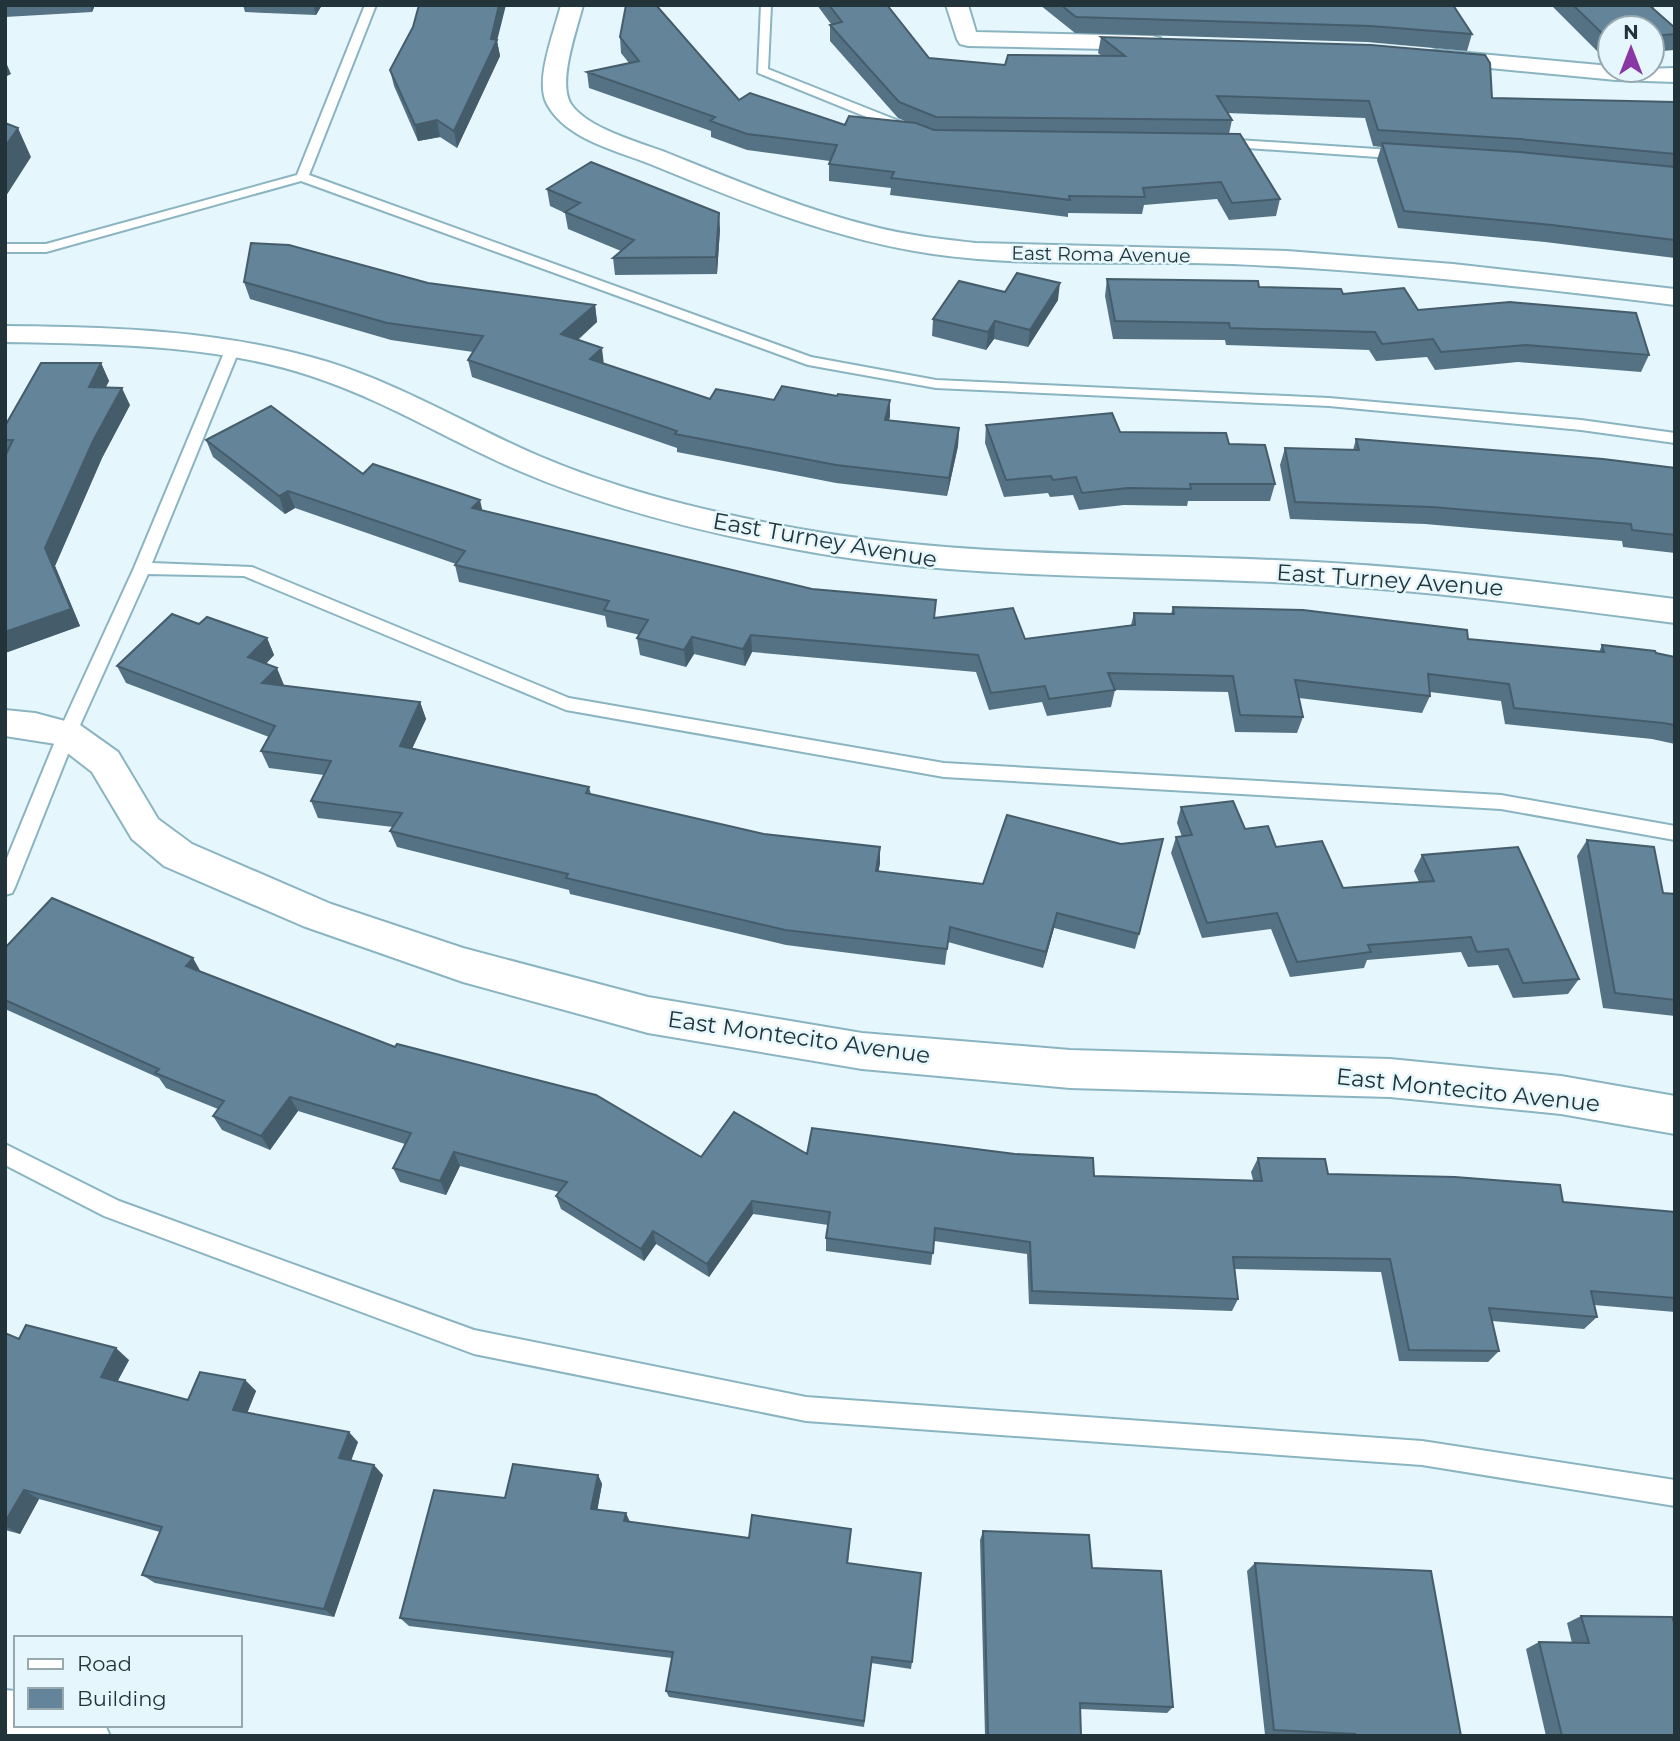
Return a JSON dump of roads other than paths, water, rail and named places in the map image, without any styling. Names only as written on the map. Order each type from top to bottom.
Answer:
[{"type":"street","name":"East Roma Avenue","points":[[572,5],[555,79],[556,102],[574,121],[626,146],[825,222],[894,239],[1000,252],[1227,256],[1399,267],[1675,297]]},
{"type":"street","points":[[957,5],[958,15],[968,39],[1174,44]]},
{"type":"street","points":[[1410,55],[1616,73],[1675,75]]},
{"type":"street","name":"East Turney Avenue","points":[[5,334],[114,335],[233,348],[318,369],[369,388],[533,465],[614,494],[702,519],[808,541],[955,562],[1273,571],[1506,588],[1675,611]]},
{"type":"street","name":"East Montecito Avenue","points":[[5,723],[35,726],[67,734],[105,762],[145,829],[178,855],[317,915],[463,965],[649,1015],[862,1051],[1070,1069],[1390,1078],[1561,1095],[1675,1115]]},
{"type":"street","points":[[47,1727],[82,1736]]},
{"type":"lane","points":[[302,177],[370,5]]},
{"type":"lane","points":[[766,5],[762,71],[921,135]]},
{"type":"lane","points":[[1207,142],[1421,156]]},
{"type":"lane","points":[[5,248],[46,248],[302,177],[808,361],[936,384],[1329,402],[1581,425],[1675,438]]},
{"type":"lane","points":[[5,887],[67,734],[142,568],[233,348]]},
{"type":"lane","points":[[142,568],[246,571],[566,704],[944,770],[1501,802],[1675,833]]},
{"type":"lane","points":[[5,1154],[112,1209],[487,1345],[806,1409],[1422,1453],[1675,1493]]}]
